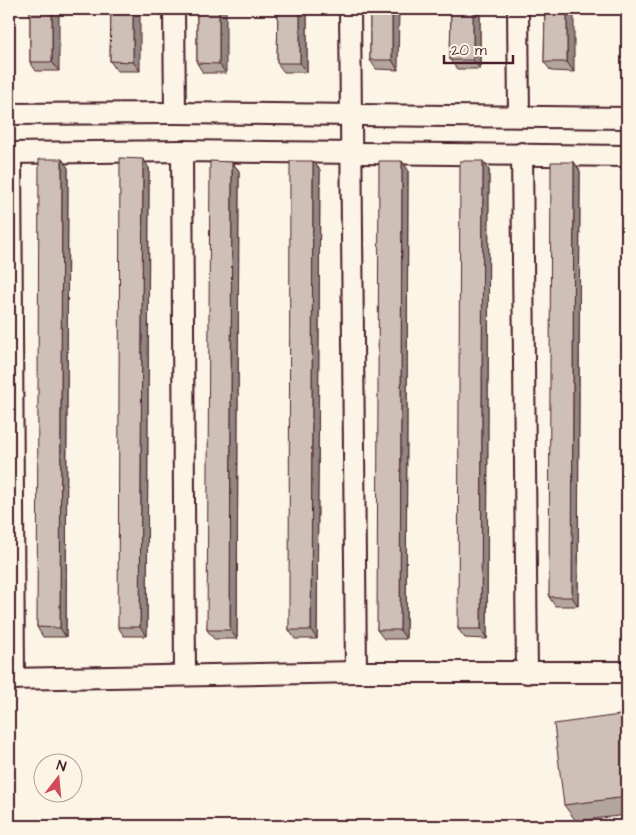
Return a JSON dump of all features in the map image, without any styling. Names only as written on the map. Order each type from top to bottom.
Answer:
[{"type":"street","points":[[174,9],[175,113]]},
{"type":"street","points":[[350,9],[356,672]]},
{"type":"street","points":[[518,9],[519,116]]},
{"type":"street","points":[[9,114],[175,113],[627,118]]},
{"type":"street","points":[[182,151],[185,674]]},
{"type":"street","points":[[627,156],[522,153],[182,151],[10,153],[11,679],[356,672],[627,672]]},
{"type":"street","points":[[522,153],[528,673]]},
{"type":"building","points":[[30,9],[52,9],[52,62],[30,62]]},
{"type":"building","points":[[111,9],[133,9],[133,62],[110,61]]},
{"type":"building","points":[[197,9],[219,9],[219,64],[197,63]]},
{"type":"building","points":[[278,9],[300,9],[300,63],[277,63]]},
{"type":"building","points":[[370,9],[392,9],[392,60],[370,60]]},
{"type":"building","points":[[451,9],[473,9],[473,60],[450,60]]},
{"type":"building","points":[[545,9],[567,9],[567,62],[544,62]]},
{"type":"building","points":[[626,9],[627,62],[625,62]]},
{"type":"building","points":[[120,158],[143,159],[140,627],[118,627]]},
{"type":"building","points":[[39,159],[62,159],[60,628],[37,627]]},
{"type":"building","points":[[210,161],[232,162],[230,630],[207,630]]},
{"type":"building","points":[[290,161],[313,161],[311,630],[289,630]]},
{"type":"building","points":[[379,161],[402,161],[400,630],[377,630]]},
{"type":"building","points":[[460,161],[483,161],[481,629],[458,629]]},
{"type":"building","points":[[551,162],[574,162],[572,597],[549,597]]},
{"type":"building","points":[[627,714],[627,797],[564,805],[554,724]]}]
